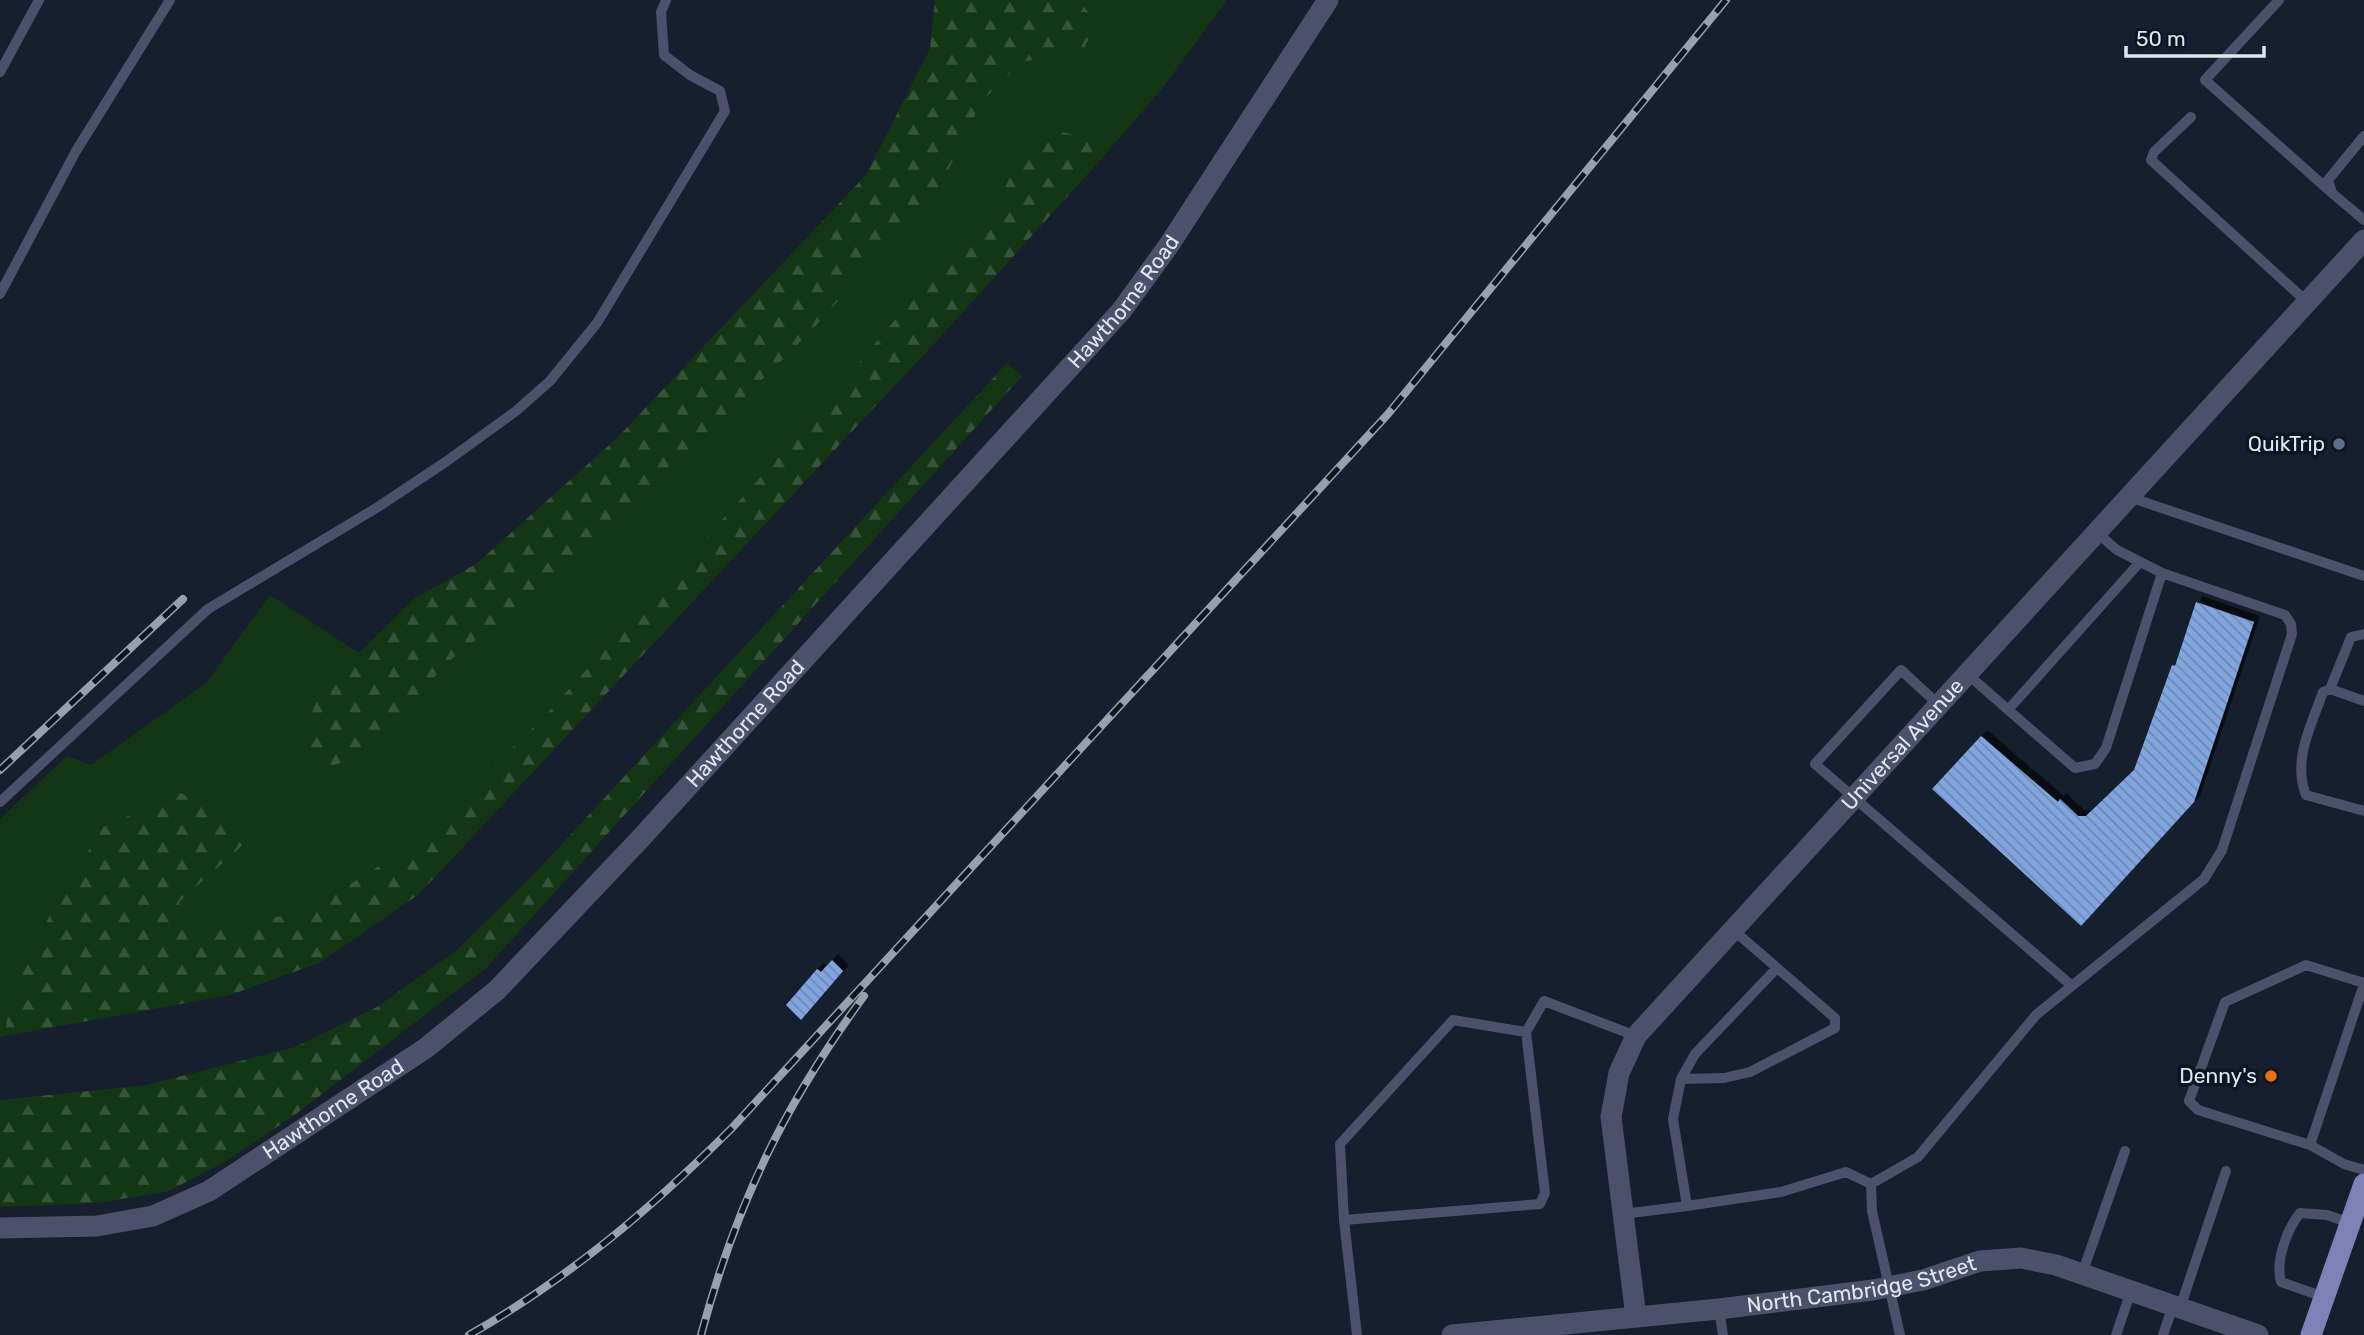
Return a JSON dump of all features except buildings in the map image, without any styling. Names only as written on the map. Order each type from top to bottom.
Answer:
[{"type":"main road","points":[[2311,1335],[2364,1184]]},
{"type":"street","name":"Hawthorne Road","points":[[0,1228],[108,1224],[153,1216],[209,1191],[426,1048],[497,990],[641,838],[1122,310],[1169,245],[1328,0]]},
{"type":"street","name":"Universal Avenue","points":[[1636,1317],[1611,1117],[1619,1073],[1636,1035],[2364,240]]},
{"type":"street","name":"North Cambridge Street","points":[[1452,1335],[1719,1309],[1889,1287],[1923,1280],[1980,1261],[2021,1258],[2082,1274],[2258,1335]]},
{"type":"lane","points":[[0,72],[39,0]]},
{"type":"lane","points":[[0,294],[76,151],[170,0]]},
{"type":"lane","points":[[0,802],[208,609],[378,507],[470,446],[516,411],[577,352],[617,293],[725,111],[720,91],[691,75],[664,55],[661,22],[666,0]]},
{"type":"lane","points":[[2279,0],[2205,80],[2364,220]]},
{"type":"lane","points":[[2191,117],[2154,152],[2151,160],[2307,302]]},
{"type":"lane","points":[[2332,193],[2328,180],[2364,136]]},
{"type":"lane","points":[[2129,497],[2364,576]]},
{"type":"lane","points":[[1871,1184],[1919,1157],[2036,1015],[2204,879],[2222,849],[2291,634],[2291,624],[2284,615],[2162,573],[2117,550],[2096,532]]},
{"type":"lane","points":[[2008,710],[2140,562]]},
{"type":"lane","points":[[1966,673],[2075,768],[2095,764],[2106,748],[2162,573]]},
{"type":"lane","points":[[2330,689],[2351,637],[2364,634]]},
{"type":"lane","points":[[1938,704],[1901,670],[1815,764],[2072,986]]},
{"type":"lane","points":[[2364,701],[2330,689],[2323,692],[2301,755],[2301,784],[2306,794],[2364,811]]},
{"type":"lane","points":[[1681,1079],[1724,1078],[1750,1072],[1835,1028],[1835,1018],[1732,929]]},
{"type":"lane","points":[[2310,1145],[2364,984],[2306,965],[2225,1002],[2189,1101],[2198,1110],[2310,1145],[2344,1164],[2364,1170]]},
{"type":"lane","points":[[1688,1206],[1673,1119],[1681,1079],[1695,1054],[1777,968]]},
{"type":"lane","points":[[1344,1220],[1540,1204],[1545,1194],[1526,1032],[1544,1001],[1636,1035]]},
{"type":"lane","points":[[1357,1335],[1344,1220],[1340,1144],[1453,1020],[1526,1032]]},
{"type":"lane","points":[[2082,1274],[2125,1151]]},
{"type":"lane","points":[[2163,1335],[2177,1307],[2226,1171]]},
{"type":"lane","points":[[1623,1214],[1781,1192],[1846,1172],[1871,1184]]},
{"type":"lane","points":[[1871,1184],[1872,1211],[1900,1335]]},
{"type":"lane","points":[[2324,1297],[2281,1282],[2277,1269],[2292,1222],[2301,1213],[2327,1216],[2350,1223]]},
{"type":"lane","points":[[2116,1335],[2131,1291]]},
{"type":"lane","points":[[1719,1309],[1723,1335]]},
{"type":"green space","points":[[935,0],[1066,0],[1083,5],[1096,23],[1083,51],[1022,62],[982,101],[939,189],[811,331],[671,470],[514,610],[443,666],[381,746],[323,770],[300,744],[319,694],[415,598],[476,564],[616,439],[866,175],[930,49]]},
{"type":"green space","points":[[1066,0],[1227,0],[1161,90],[1103,157],[1091,140],[1021,154],[984,231],[949,257],[784,451],[541,720],[408,848],[307,911],[192,933],[178,902],[244,844],[103,827],[54,906],[9,1002],[5,1036],[0,1037],[0,819],[67,756],[91,765],[206,683],[270,595],[359,653],[319,694],[381,746],[443,666],[514,610],[671,470],[811,331],[939,189],[982,101],[1022,62],[1083,51],[1083,5]]},
{"type":"green space","points":[[1059,131],[1091,140],[1103,157],[945,332],[418,895],[319,963],[230,995],[5,1036],[9,1002],[54,906],[103,827],[180,793],[230,814],[244,844],[179,902],[192,933],[307,911],[408,848],[541,720],[784,451],[949,256],[984,231],[1021,154]]},
{"type":"green space","points":[[1007,363],[1022,376],[486,968],[296,1114],[228,1160],[169,1191],[97,1203],[0,1207],[0,1100],[147,1085],[295,1047],[377,1007],[457,950],[535,873]]},
{"type":"railway","points":[[469,1335],[575,1266],[640,1214],[732,1128],[1388,414],[1726,0]]},
{"type":"railway","points":[[0,770],[183,599]]},
{"type":"railway","points":[[701,1335],[730,1243],[766,1158],[810,1077],[864,996]]},
{"type":"place","name":"QuikTrip","points":[[2339,444]]},
{"type":"place","name":"Denny's","points":[[2271,1076]]}]
